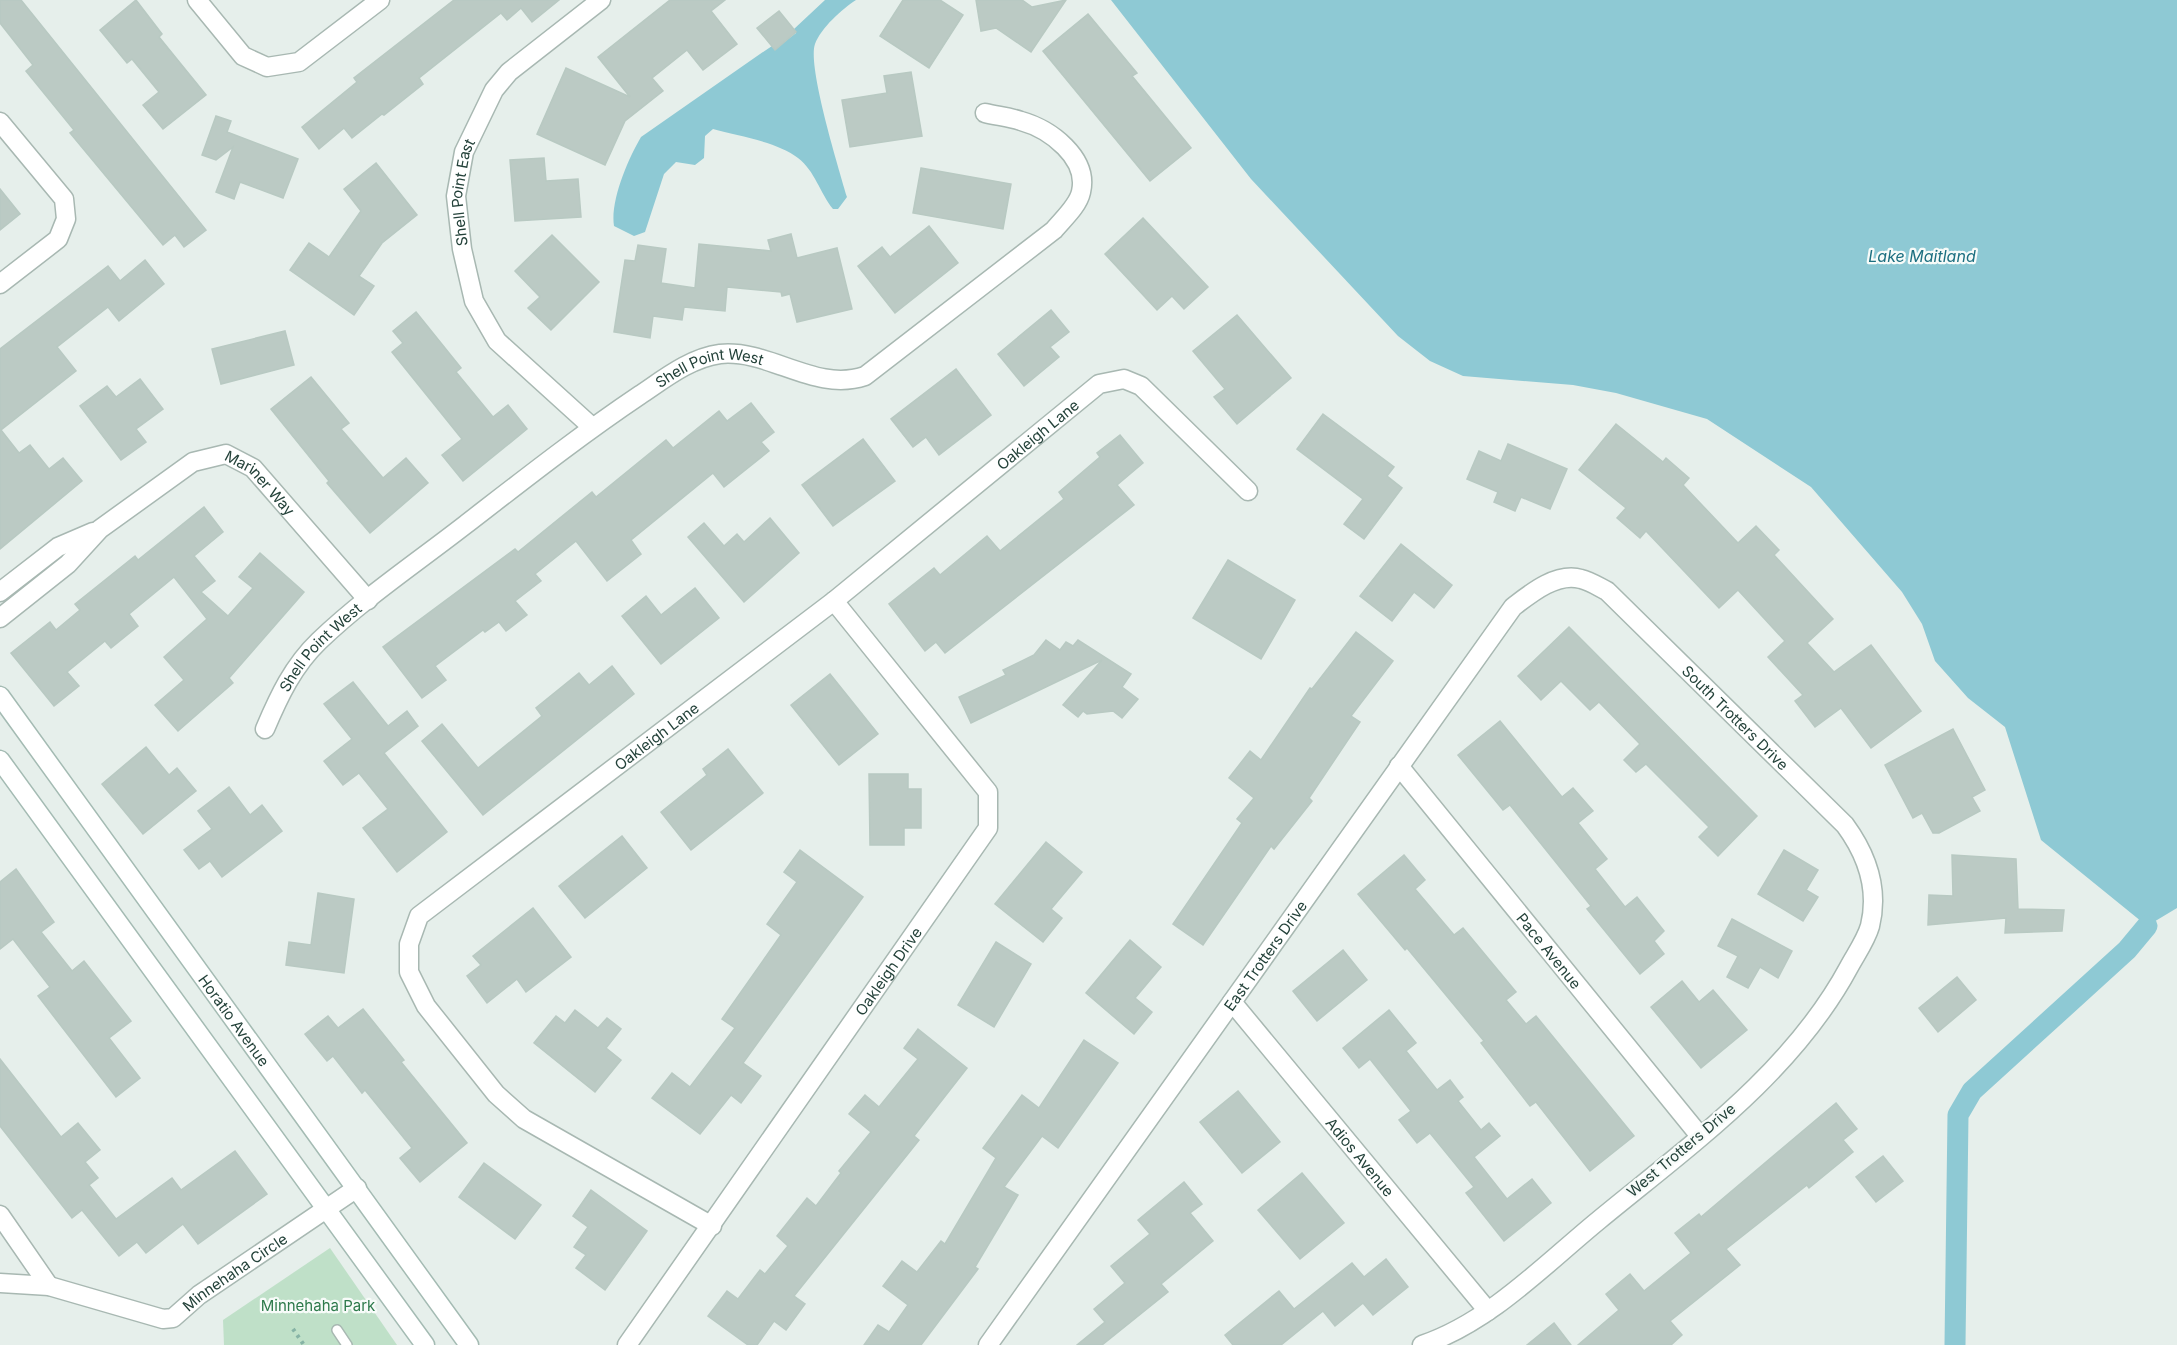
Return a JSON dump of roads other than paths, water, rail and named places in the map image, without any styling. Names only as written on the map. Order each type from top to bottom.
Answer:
[{"type":"street","points":[[197,0],[243,56],[267,67],[299,62],[380,0]]},
{"type":"street","name":"Shell Point East","points":[[592,427],[497,341],[474,301],[462,249],[456,196],[464,152],[494,90],[508,72],[601,0]]},
{"type":"street","name":"Shell Point West","points":[[265,729],[285,683],[318,642],[368,600],[592,427],[683,366],[719,354],[754,356],[827,381],[851,381],[865,376],[1054,230],[1076,204],[1081,193],[1082,178],[1074,156],[1050,135],[1023,121],[985,113]]},
{"type":"street","points":[[0,122],[64,199],[66,219],[58,239],[0,284]]},
{"type":"street","name":"Oakleigh Lane","points":[[712,1226],[524,1119],[496,1094],[426,1006],[409,972],[409,944],[420,916],[834,601],[1099,384],[1124,379],[1142,386],[1248,491]]},
{"type":"street","name":"Mariner Way","points":[[0,618],[68,564],[100,529],[193,462],[226,454],[254,468],[368,600]]},
{"type":"street","name":"Mariner Way","points":[[0,592],[58,547],[100,529]]},
{"type":"street","name":"South Trotters Drive","points":[[1557,580],[1579,578],[1607,591],[1845,825],[1857,841],[1868,867],[1875,897]]},
{"type":"street","name":"East Trotters Drive","points":[[988,1345],[1513,607],[1536,589],[1557,580]]},
{"type":"street","name":"Oakleigh Drive","points":[[634,1343],[712,1226],[988,828],[988,792],[834,601]]},
{"type":"street","name":"Horatio Avenue","points":[[0,696],[469,1345]]},
{"type":"street","points":[[0,760],[425,1345]]},
{"type":"street","name":"Pace Avenue","points":[[1399,766],[1700,1136]]},
{"type":"street","name":"West Trotters Drive","points":[[1422,1345],[1449,1336],[1488,1311],[1700,1136],[1768,1076],[1794,1048],[1834,994],[1869,929],[1875,897]]},
{"type":"street","name":"Adios Avenue","points":[[1232,1002],[1488,1311]]},
{"type":"street","name":"Minnehaha Circle","points":[[0,1283],[49,1286],[163,1319],[174,1317],[199,1295],[357,1188]]},
{"type":"street","points":[[0,1215],[49,1286]]},
{"type":"lane","points":[[337,1330],[347,1345]]},
{"type":"water","points":[[825,0],[856,0],[827,25],[815,44],[814,56],[820,95],[847,197],[838,209],[833,209],[809,169],[790,152],[713,129],[705,136],[704,158],[695,165],[676,162],[664,174],[645,232],[634,236],[614,226],[613,216],[617,193],[641,137],[772,46],[775,49],[796,33],[794,29]]},
{"type":"water","name":"Lake Maitland","points":[[1111,0],[2177,0],[2177,908],[2147,926],[2041,840],[2005,727],[1968,698],[1935,661],[1922,624],[1902,592],[1811,487],[1707,419],[1616,393],[1573,385],[1463,376],[1430,361],[1398,336],[1251,179]]},
{"type":"waterway","points":[[1955,1345],[1958,1115],[1972,1091],[2127,950],[2147,926]]},
{"type":"park label","name":"Minnehaha Park","points":[[318,1305]]}]
